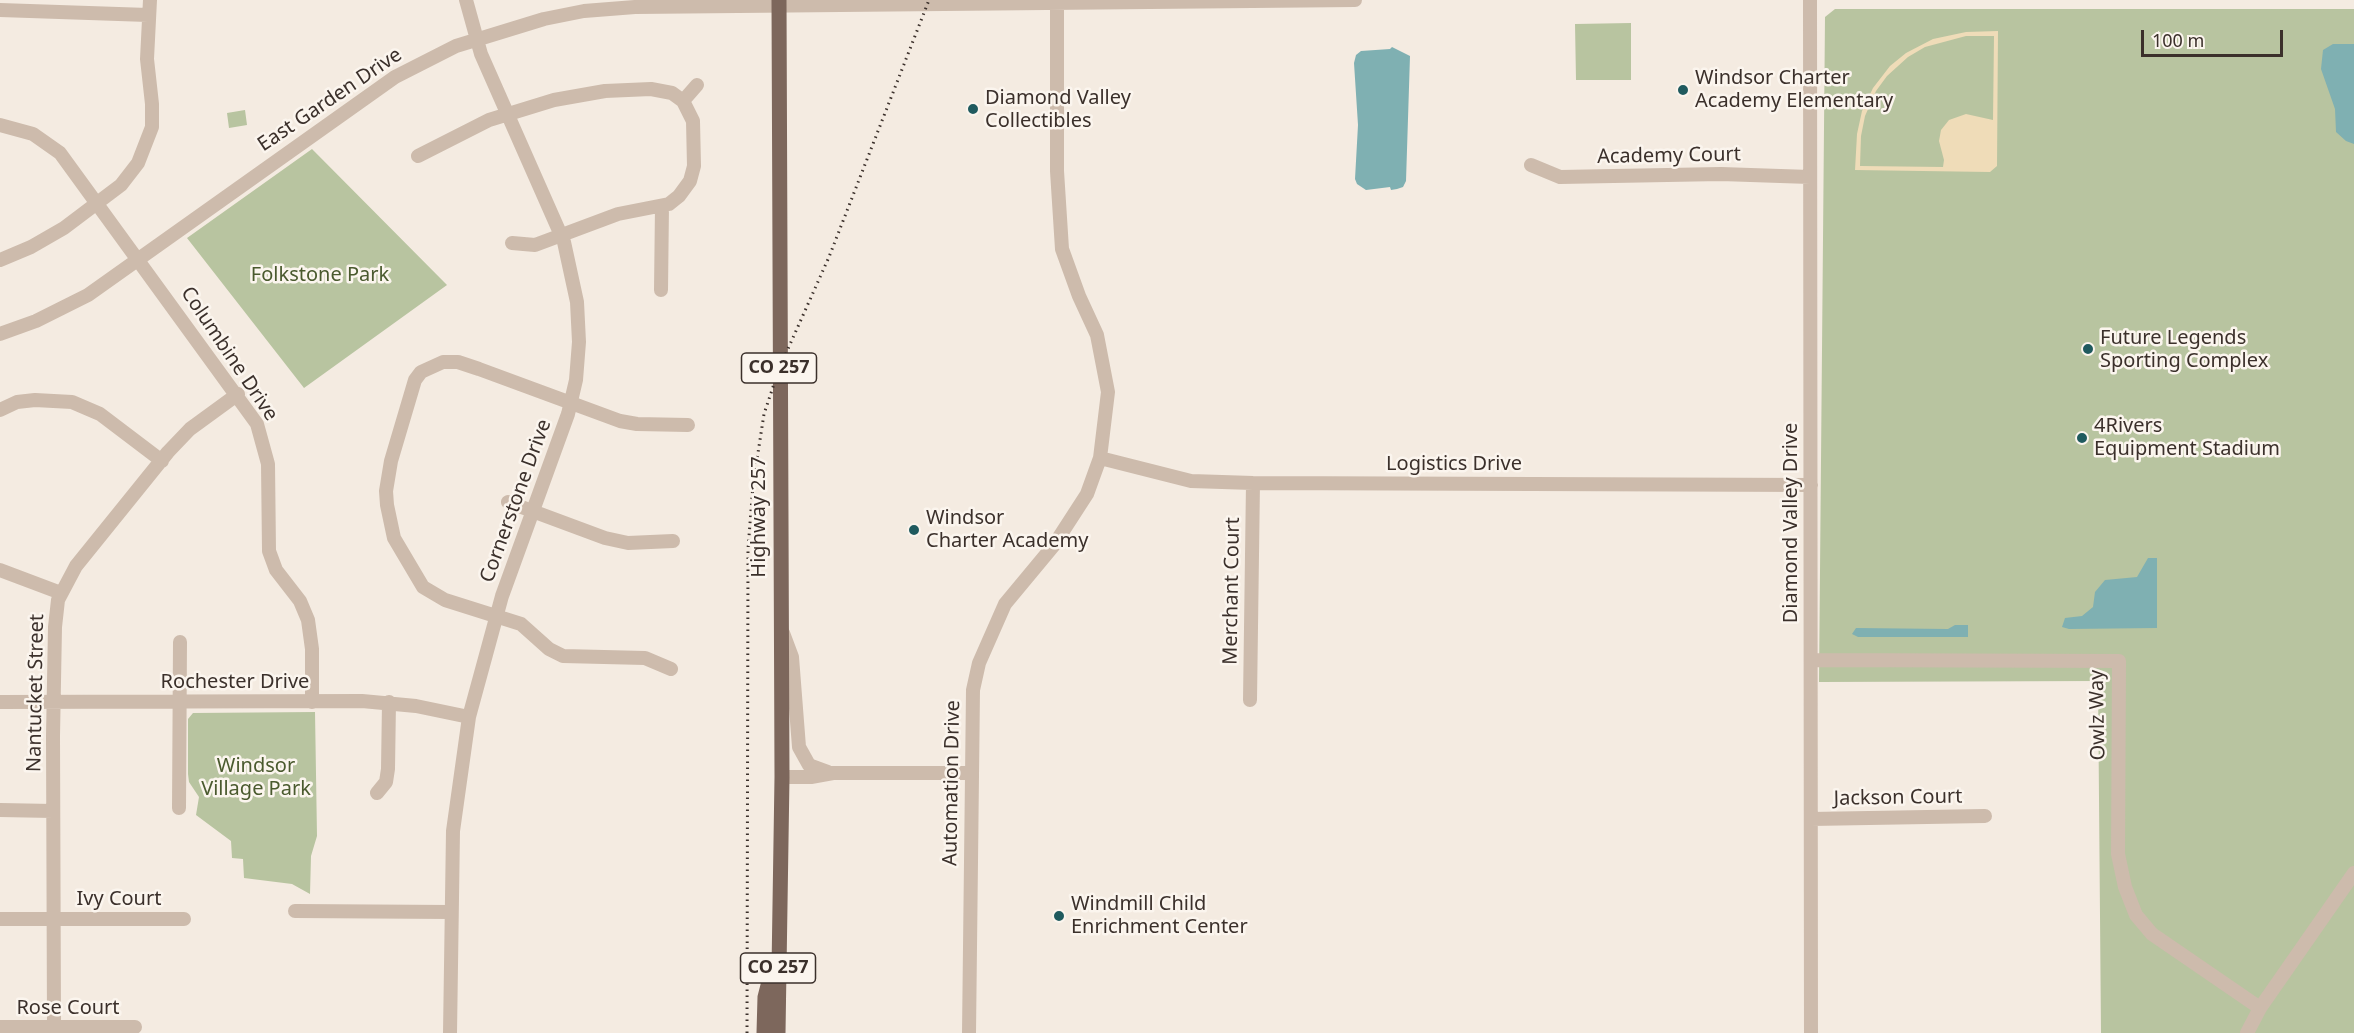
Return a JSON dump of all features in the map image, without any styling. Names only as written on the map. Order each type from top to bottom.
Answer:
[{"type":"main road","name":"Highway 257","points":[[779,2],[782,777],[778,952],[779,1030]]},
{"type":"main road","points":[[764,1033],[765,997],[778,952]]},
{"type":"street","points":[[0,260],[52,235],[98,203],[133,172],[149,139],[152,104],[147,59],[150,0]]},
{"type":"street","name":"Cornerstone Drive","points":[[450,1033],[453,831],[469,717],[496,616],[571,403],[578,366],[579,321],[574,280],[561,235],[476,39],[466,0]]},
{"type":"street","name":"East Garden Drive","points":[[0,334],[69,306],[139,260],[394,77],[436,55],[476,39],[582,6],[634,7],[779,2],[1355,0]]},
{"type":"street","name":"Automation Drive","points":[[969,1033],[973,690],[979,663],[996,620],[1015,590],[1054,545],[1088,494],[1100,458],[1108,392],[1097,335],[1079,296],[1062,249],[1059,222],[1057,2]]},
{"type":"street","name":"Diamond Valley Drive","points":[[1810,6],[1810,1033]]},
{"type":"street","points":[[0,10],[148,15]]},
{"type":"street","points":[[683,101],[697,85]]},
{"type":"street","points":[[418,156],[473,127],[507,113],[554,100],[638,89],[660,90],[683,101],[690,111],[693,127],[692,176],[680,196],[662,206],[618,214],[535,245],[512,243]]},
{"type":"street","name":"Columbine Drive","points":[[0,125],[33,134],[60,153],[238,394],[257,424],[267,452],[269,551],[276,570],[300,602],[308,620],[312,649],[312,702]]},
{"type":"street","name":"Academy Court","points":[[1531,165],[1560,177],[1721,174],[1810,177]]},
{"type":"street","points":[[661,290],[662,206]]},
{"type":"street","points":[[671,669],[645,658],[562,656],[549,648],[526,627],[445,600],[423,587],[394,538],[386,491],[413,385],[421,372],[432,365],[451,361],[630,423],[688,424]]},
{"type":"street","name":"Nantucket Street","points":[[54,1027],[55,627],[61,593],[76,566],[190,429],[238,394]]},
{"type":"street","points":[[0,410],[17,402],[35,400],[72,402],[100,414],[162,461]]},
{"type":"street","name":"Logistics Drive","points":[[1100,458],[1191,481],[1810,485]]},
{"type":"street","name":"Merchant Court","points":[[1250,700],[1253,483]]},
{"type":"street","points":[[508,502],[616,540],[634,543],[673,541]]},
{"type":"street","points":[[0,570],[61,593]]},
{"type":"street","points":[[781,626],[792,657],[801,755],[808,765],[833,773]]},
{"type":"street","points":[[179,808],[180,642]]},
{"type":"street","name":"Owlz Way","points":[[1810,660],[2119,661],[2118,855],[2125,888],[2136,915],[2152,934],[2260,1008]]},
{"type":"street","name":"Rochester Drive","points":[[0,702],[389,702],[469,717]]},
{"type":"street","points":[[377,793],[386,782],[388,769],[389,702]]},
{"type":"street","points":[[782,777],[812,777],[833,773],[971,773]]},
{"type":"street","points":[[0,810],[53,811]]},
{"type":"street","name":"Jackson Court","points":[[1810,819],[1985,816]]},
{"type":"street","points":[[2247,1033],[2260,1008],[2354,873]]},
{"type":"street","points":[[295,911],[451,912]]},
{"type":"street","name":"Ivy Court","points":[[0,919],[184,919]]},
{"type":"street","name":"Rose Court","points":[[0,1026],[135,1028]]},
{"type":"green space","name":"Future Legends Sporting Complex","points":[[1835,9],[2354,9],[2354,1033],[2101,1033],[2098,681],[1819,682],[1825,17]]},
{"type":"green space","points":[[1631,23],[1631,80],[1576,80],[1575,24]]},
{"type":"green space","points":[[245,110],[247,125],[229,128],[227,113]]},
{"type":"green space","name":"Folkstone Park","points":[[312,149],[447,285],[304,388],[187,238]]},
{"type":"green space","name":"Windsor Village Park","points":[[315,712],[317,836],[311,856],[310,894],[292,884],[244,878],[243,859],[232,858],[231,841],[196,815],[199,797],[189,782],[188,774],[188,719],[193,713]]},
{"type":"sand","points":[[1998,31],[1997,166],[1990,172],[1855,170],[1857,134],[1862,111],[1873,88],[1890,66],[1906,53],[1933,39],[1966,32]],"holes":[[[1966,36],[1994,36],[1993,120],[1966,114],[1949,120],[1941,130],[1939,141],[1944,160],[1943,167],[1860,166],[1861,136],[1865,116],[1876,91],[1887,76],[1908,57],[1925,47]]]},
{"type":"water","points":[[2333,44],[2354,44],[2354,144],[2346,141],[2336,132],[2335,109],[2321,69],[2323,50]]},
{"type":"water","points":[[1392,47],[1410,56],[1406,181],[1403,187],[1397,189],[1391,190],[1390,187],[1366,190],[1357,184],[1355,179],[1358,125],[1354,63],[1356,55],[1361,51]]},
{"type":"water","points":[[2148,558],[2157,558],[2157,628],[2069,629],[2062,627],[2065,618],[2082,616],[2093,607],[2095,592],[2105,580],[2137,577]]},
{"type":"water","points":[[1955,625],[1968,625],[1968,637],[1858,637],[1852,634],[1856,628],[1948,629]]},
{"type":"railway","points":[[747,1033],[748,549],[753,485],[764,414],[779,369],[829,257],[929,0]]},
{"type":"place","name":"Windsor Charter Academy Elementary","points":[[1683,90]]},
{"type":"place","name":"Diamond Valley Collectibles","points":[[973,109]]},
{"type":"place","name":"Future Legends Sporting Complex","points":[[2088,349]]},
{"type":"place","name":"4Rivers Equipment Stadium","points":[[2082,438]]},
{"type":"place","name":"Windsor Charter Academy","points":[[914,530]]},
{"type":"place","name":"Windmill Child Enrichment Center","points":[[1059,916]]}]
